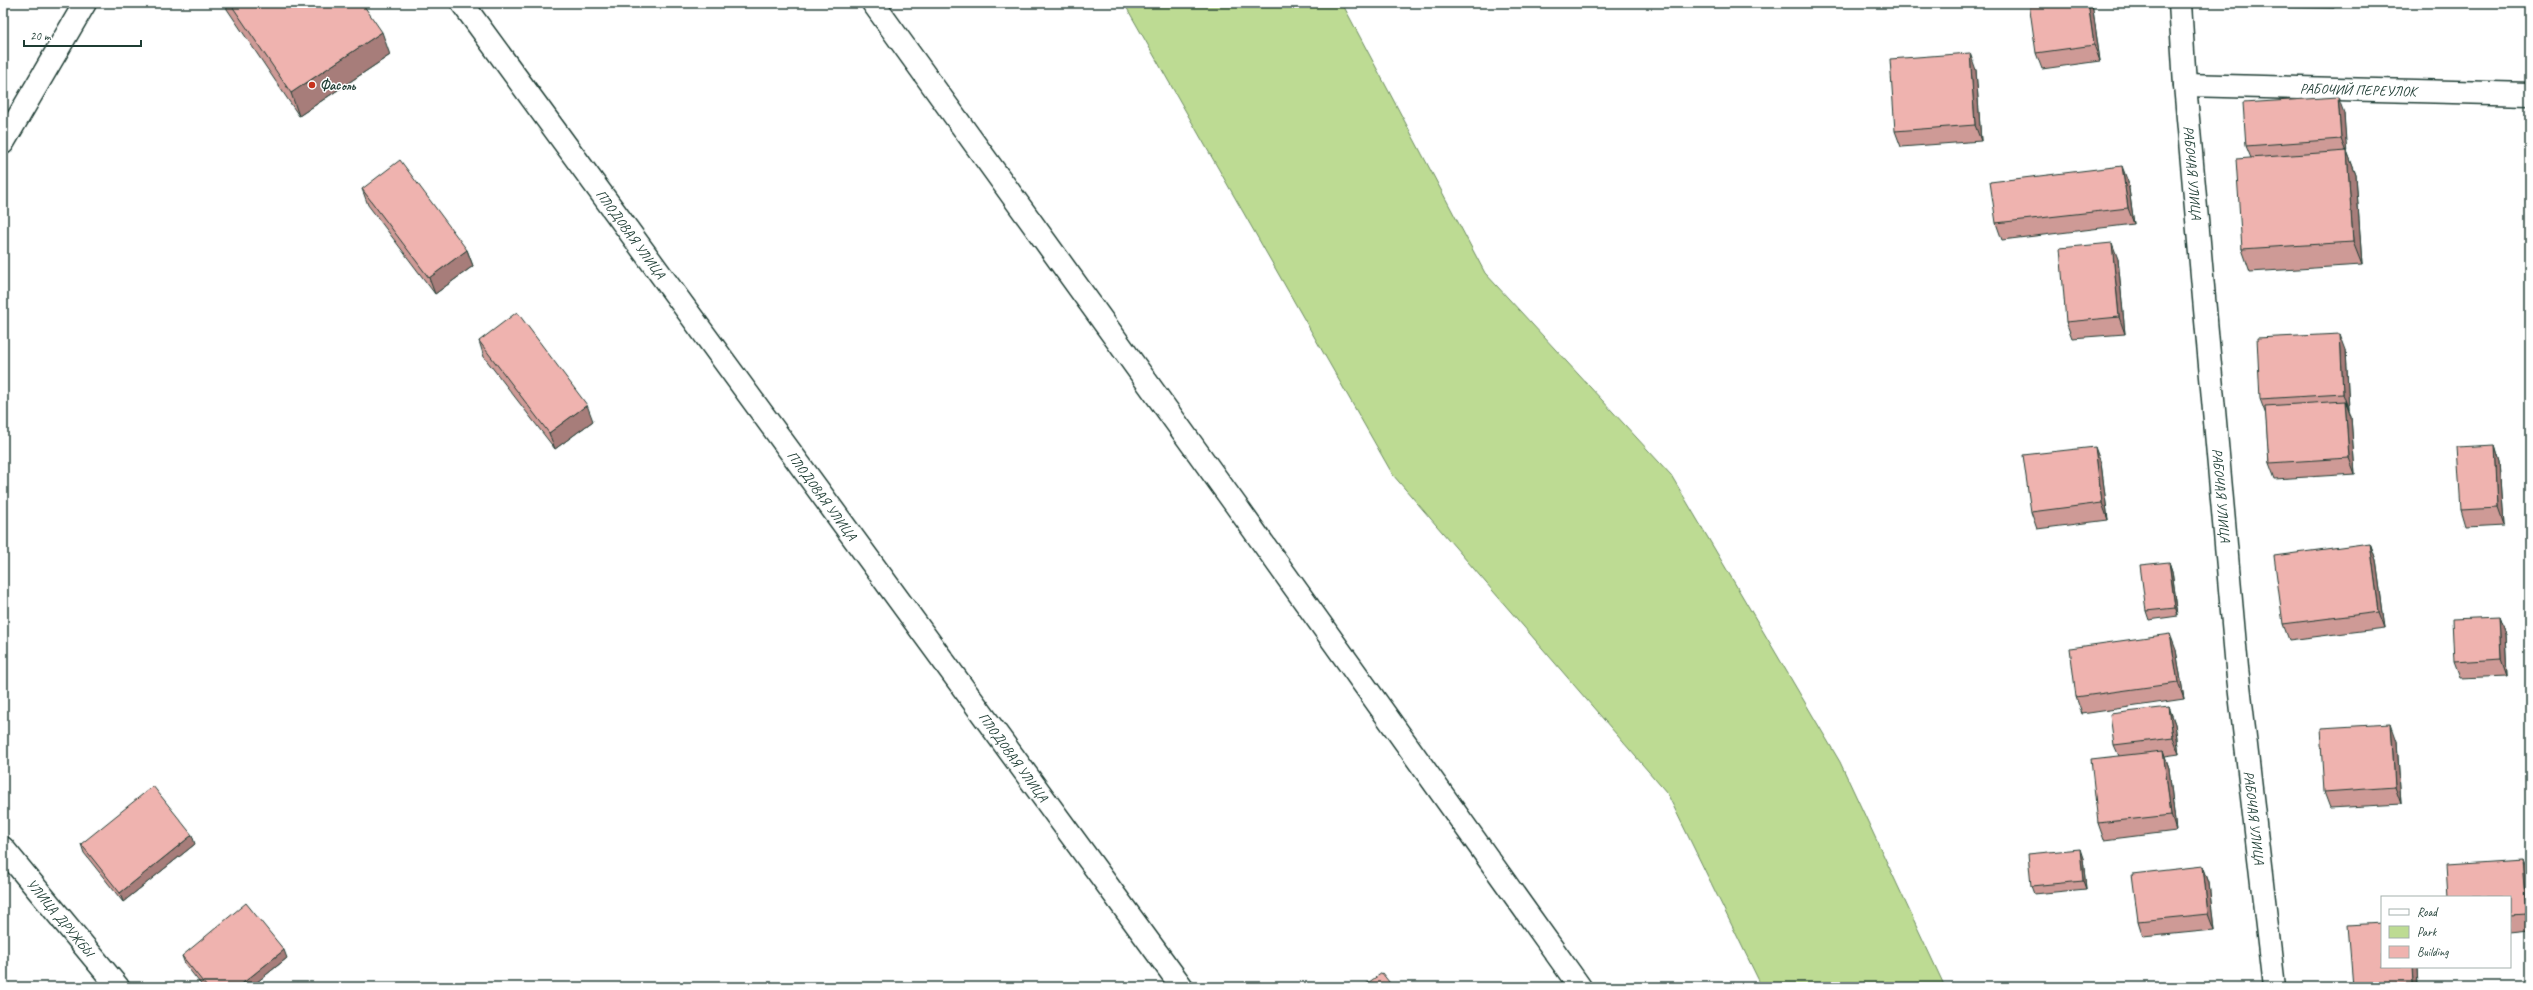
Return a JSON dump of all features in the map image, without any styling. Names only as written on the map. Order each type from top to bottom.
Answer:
[{"type":"street","points":[[3,143],[85,3]]},
{"type":"street","name":"ПЛОДОВАЯ УЛИЦА","points":[[462,3],[1182,987]]},
{"type":"street","points":[[873,3],[1226,491],[1580,987]]},
{"type":"street","name":"РАБОЧАЯ УЛИЦА","points":[[2180,3],[2185,85],[2237,668],[2274,987]]},
{"type":"street","name":"РАБОЧИЙ ПЕРЕУЛОК","points":[[2185,85],[2530,94]]},
{"type":"street","name":"УЛИЦА ДРУЖБЫ","points":[[3,848],[118,987]]},
{"type":"green space","points":[[1124,3],[1342,3],[1485,273],[1671,475],[1840,762],[1945,987],[1762,987],[1667,793],[1393,475]]},
{"type":"building","name":"Фасоль","points":[[230,3],[362,3],[382,32],[291,93]]},
{"type":"building","points":[[2029,3],[2088,3],[2094,45],[2036,53]]},
{"type":"building","points":[[1970,53],[1975,125],[1895,131],[1890,59]]},
{"type":"building","points":[[2338,97],[2341,139],[2246,146],[2243,103]]},
{"type":"building","points":[[2347,151],[2353,242],[2242,249],[2236,159]]},
{"type":"building","points":[[400,160],[467,250],[429,278],[362,189]]},
{"type":"building","points":[[2122,166],[2128,208],[1996,223],[1990,182]]},
{"type":"building","points":[[2112,243],[2119,317],[2066,322],[2060,248]]},
{"type":"building","points":[[517,312],[587,405],[549,433],[479,341]]},
{"type":"building","points":[[2340,334],[2343,394],[2260,399],[2257,338]]},
{"type":"building","points":[[2345,401],[2349,458],[2269,463],[2265,406]]},
{"type":"building","points":[[2495,445],[2498,508],[2461,510],[2457,447]]},
{"type":"building","points":[[2095,447],[2102,503],[2031,512],[2023,455]]},
{"type":"building","points":[[2370,543],[2379,612],[2283,624],[2274,556]]},
{"type":"building","points":[[2169,562],[2175,608],[2146,611],[2140,565]]},
{"type":"building","points":[[2499,617],[2501,659],[2454,662],[2452,619]]},
{"type":"building","points":[[2170,634],[2178,683],[2076,697],[2070,648]]},
{"type":"building","points":[[2169,707],[2173,738],[2114,745],[2110,714]]},
{"type":"building","points":[[2391,724],[2395,787],[2324,792],[2320,728]]},
{"type":"building","points":[[2163,751],[2171,815],[2098,823],[2091,759]]},
{"type":"building","points":[[153,786],[192,835],[120,893],[81,844]]},
{"type":"building","points":[[2080,849],[2083,881],[2031,886],[2028,854]]},
{"type":"building","points":[[2522,860],[2526,914],[2511,915],[2511,896],[2448,896],[2446,865]]},
{"type":"building","points":[[2203,866],[2208,914],[2138,921],[2132,874]]},
{"type":"building","points":[[246,903],[284,950],[238,987],[207,987],[182,956]]},
{"type":"building","points":[[2381,923],[2381,968],[2413,968],[2414,984],[2353,987],[2348,925]]},
{"type":"building","points":[[1382,973],[1393,987],[1362,987]]},
{"type":"building","points":[[3,976],[7,979],[3,983]]},
{"type":"place","name":"Фасоль","points":[[312,85]]}]
